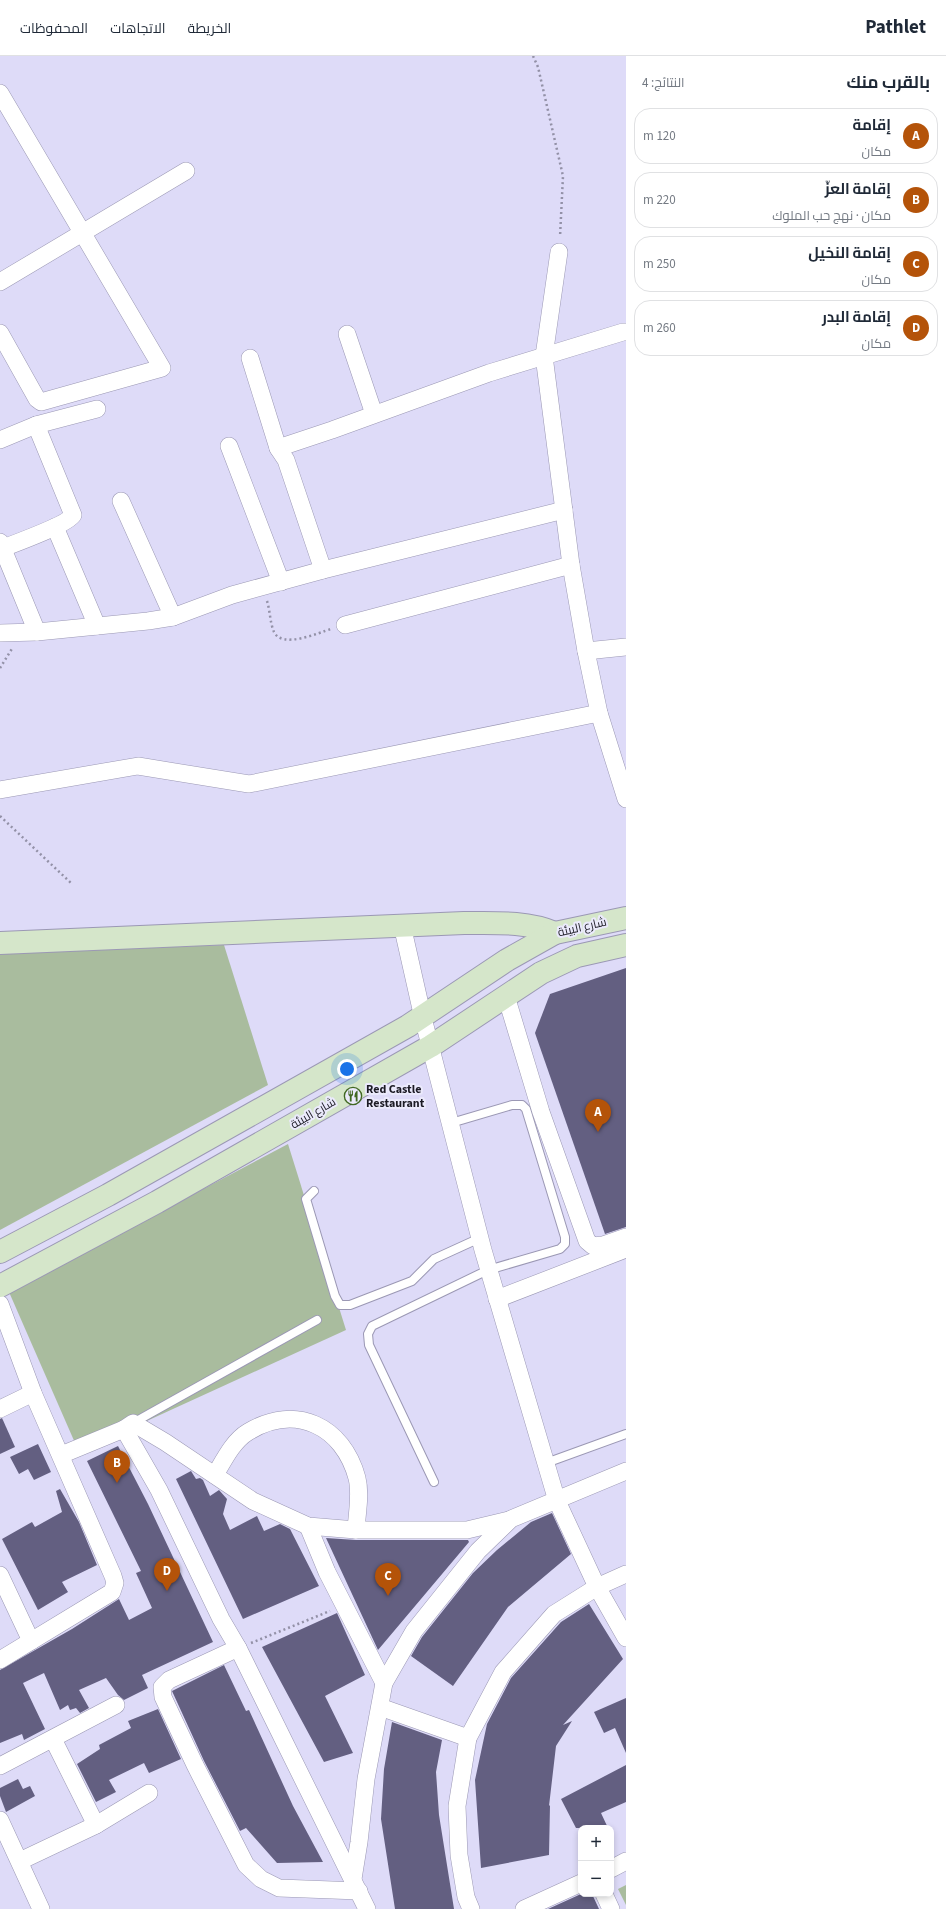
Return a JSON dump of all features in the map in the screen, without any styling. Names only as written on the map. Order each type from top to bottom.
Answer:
[{"type":"street","points":[[0,93],[162,368],[41,402],[37,399],[0,333]]},
{"type":"street","points":[[0,282],[186,171]]},
{"type":"street","points":[[559,252],[544,356],[571,565],[586,651],[599,713],[626,799]]},
{"type":"street","points":[[278,448],[489,373],[626,332]]},
{"type":"street","points":[[348,334],[374,414]]},
{"type":"street","points":[[250,358],[278,448],[286,460],[323,570]]},
{"type":"street","points":[[0,440],[36,425],[97,409]]},
{"type":"street","points":[[36,425],[73,511],[72,518],[55,527],[2,545],[37,632]]},
{"type":"street","points":[[229,446],[281,582]]},
{"type":"street","points":[[122,501],[173,617]]},
{"type":"street","points":[[0,633],[37,632],[173,617],[232,595],[264,586],[564,510]]},
{"type":"street","points":[[55,527],[97,626]]},
{"type":"street","points":[[345,625],[571,565]]},
{"type":"street","points":[[586,651],[626,647]]},
{"type":"street","points":[[0,790],[138,766],[249,784],[599,713]]},
{"type":"street","name":"شارع البيئة","points":[[0,1252],[115,1192],[423,1018],[507,960],[554,933],[626,918]]},
{"type":"street","points":[[0,943],[464,922],[516,924],[539,927],[554,933]]},
{"type":"street","points":[[402,925],[423,1018],[488,1270],[557,1501],[597,1587],[626,1638]]},
{"type":"street","name":"شارع البيئة","points":[[0,1286],[157,1202],[431,1046],[541,973],[576,956],[626,945]]},
{"type":"street","points":[[506,996],[541,1112],[587,1241],[593,1246],[603,1245],[626,1237]]},
{"type":"street","points":[[497,1299],[626,1249]]},
{"type":"street","points":[[0,1304],[33,1393],[115,1583],[112,1592],[0,1660]]},
{"type":"street","points":[[0,1409],[33,1393]]},
{"type":"street","points":[[215,1475],[229,1451],[247,1432],[265,1424],[285,1419],[308,1421],[326,1430],[344,1447],[352,1463],[357,1480],[356,1530]]},
{"type":"street","points":[[61,1455],[129,1426]]},
{"type":"street","points":[[129,1426],[215,1475],[253,1502],[308,1526],[356,1530],[467,1530],[511,1520],[626,1471]]},
{"type":"street","points":[[129,1426],[221,1619],[238,1648],[367,1909]]},
{"type":"street","points":[[356,1885],[366,1780],[384,1684],[414,1631],[442,1594],[478,1550],[511,1520]]},
{"type":"street","points":[[308,1526],[327,1572],[384,1684]]},
{"type":"street","points":[[471,1909],[466,1897],[459,1855],[458,1806],[468,1738],[503,1672],[554,1614],[597,1587],[626,1574]]},
{"type":"street","points":[[0,1575],[31,1641]]},
{"type":"street","points":[[238,1648],[169,1680],[162,1687],[163,1697],[195,1766],[246,1864],[261,1879],[279,1888],[356,1885]]},
{"type":"street","points":[[0,1766],[116,1705]]},
{"type":"street","points":[[380,1707],[468,1738]]},
{"type":"street","points":[[53,1739],[96,1825]]},
{"type":"street","points":[[20,1861],[96,1825],[149,1793]]},
{"type":"street","points":[[0,1820],[41,1909]]},
{"type":"street","points":[[614,1867],[626,1861]]},
{"type":"street","points":[[524,1909],[578,1884]]},
{"type":"street","points":[[605,1897],[611,1909]]},
{"type":"lane","points":[[434,1482],[369,1345],[368,1334],[372,1326],[488,1270],[560,1249],[565,1244],[565,1237],[526,1108],[522,1106],[512,1106],[451,1122]]},
{"type":"lane","points":[[314,1190],[306,1199],[335,1296],[340,1305],[350,1305],[412,1281],[434,1259],[480,1238]]},
{"type":"lane","points":[[129,1426],[317,1320]]},
{"type":"lane","points":[[546,1463],[626,1434]]},
{"type":"path","points":[[533,56],[538,66],[563,176],[559,252]]},
{"type":"path","points":[[264,586],[275,633],[282,639],[294,640],[345,625]]},
{"type":"path","points":[[0,816],[71,883]]},
{"type":"path","points":[[238,1648],[344,1606]]},
{"type":"green space","points":[[224,945],[268,1085],[0,1230],[0,953]]},
{"type":"green space","points":[[288,1144],[346,1330],[79,1452],[9,1292]]},
{"type":"green space","points":[[626,1885],[626,1905],[618,1889]]},
{"type":"building","points":[[626,968],[626,1227],[605,1234],[535,1033],[550,994]]},
{"type":"building","points":[[2,1418],[15,1447],[0,1454],[0,1419]]},
{"type":"building","points":[[38,1444],[51,1472],[34,1480],[28,1469],[19,1474],[10,1457]]},
{"type":"building","points":[[118,1446],[148,1504],[213,1642],[142,1675],[148,1688],[124,1700],[118,1695],[106,1678],[79,1690],[89,1708],[80,1713],[76,1708],[70,1710],[68,1705],[60,1710],[44,1673],[23,1683],[45,1729],[24,1740],[22,1734],[0,1743],[0,1670],[72,1629],[119,1599],[129,1620],[152,1608],[136,1573],[141,1571],[87,1461]]},
{"type":"building","points":[[191,1471],[196,1479],[200,1478],[203,1480],[210,1496],[219,1490],[227,1499],[223,1514],[230,1530],[257,1516],[264,1531],[280,1524],[290,1529],[319,1586],[243,1619],[176,1479]]},
{"type":"building","points":[[60,1489],[79,1522],[97,1565],[62,1582],[68,1592],[38,1610],[2,1539],[32,1522],[35,1527],[62,1512],[56,1491]]},
{"type":"building","points":[[552,1513],[571,1554],[508,1607],[453,1686],[411,1656],[422,1637],[473,1573],[497,1550],[531,1522]]},
{"type":"building","points":[[326,1538],[356,1540],[468,1540],[469,1542],[378,1650]]},
{"type":"building","points":[[589,1604],[623,1659],[563,1725],[572,1721],[556,1746],[549,1806],[550,1805],[549,1855],[481,1868],[475,1780],[487,1724],[511,1678],[561,1622]]},
{"type":"building","points":[[337,1613],[365,1675],[325,1696],[353,1753],[324,1762],[262,1647]]},
{"type":"building","points":[[224,1665],[246,1711],[249,1710],[293,1806],[323,1862],[277,1863],[246,1828],[240,1831],[204,1761],[172,1691]]},
{"type":"building","points":[[626,1698],[626,1753],[615,1728],[604,1733],[594,1712]]},
{"type":"building","points":[[158,1709],[181,1759],[149,1773],[144,1763],[109,1780],[116,1792],[96,1802],[77,1764],[100,1749],[99,1745],[131,1728],[128,1721]]},
{"type":"building","points":[[392,1722],[442,1740],[436,1772],[439,1815],[454,1909],[395,1909],[381,1819],[384,1769]]},
{"type":"building","points":[[626,1765],[626,1802],[601,1813],[607,1825],[578,1825],[578,1828],[576,1828],[561,1799]]},
{"type":"building","points":[[18,1779],[23,1789],[30,1786],[35,1796],[6,1812],[0,1796],[0,1788]]},
{"type":"building","points":[[578,1895],[578,1897],[593,1897],[599,1909],[548,1909]]},
{"type":"place","name":"Red Castle Restaurant","points":[[353,1096]]},
{"type":"place","name":"إقامة","points":[[598,1132]]},
{"type":"place","name":"إقامة العزّ","points":[[117,1483]]},
{"type":"place","name":"إقامة البدر","points":[[167,1591]]},
{"type":"place","name":"إقامة النخيل","points":[[388,1596]]}]
